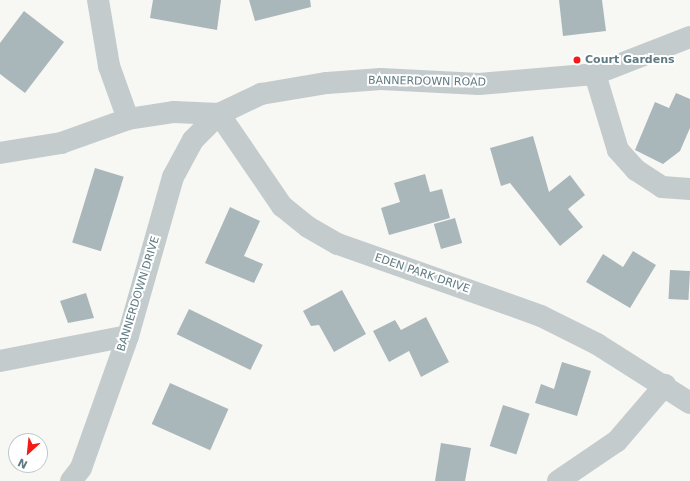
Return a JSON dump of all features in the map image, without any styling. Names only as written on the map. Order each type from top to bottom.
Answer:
[{"type":"street","points":[[98,0],[109,66],[128,119]]},
{"type":"street","name":"BANNERDOWN ROAD","points":[[0,153],[61,143],[128,119],[174,112],[219,114],[261,94],[327,83],[381,79],[480,84],[595,74],[690,37]]},
{"type":"street","points":[[595,74],[618,150],[636,170],[662,187],[690,189]]},
{"type":"street","name":"BANNERDOWN DRIVE","points":[[71,481],[81,468],[128,336],[173,177],[193,140],[219,114]]},
{"type":"street","name":"EDEN PARK DRIVE","points":[[219,114],[282,206],[308,227],[338,244],[541,316],[665,385],[690,402]]},
{"type":"street","points":[[0,361],[128,336]]},
{"type":"street","points":[[558,481],[617,441],[665,385]]},
{"type":"building","points":[[153,0],[221,0],[217,30],[150,18]]},
{"type":"building","points":[[249,0],[310,0],[311,7],[255,21]]},
{"type":"building","points":[[559,0],[602,0],[606,31],[563,36]]},
{"type":"building","points":[[24,11],[64,42],[25,93],[0,74],[0,43]]},
{"type":"building","points":[[676,93],[690,99],[690,128],[680,151],[663,164],[635,150],[655,102],[669,108]]},
{"type":"building","points":[[533,136],[549,192],[570,175],[585,195],[568,209],[583,227],[560,246],[510,183],[501,186],[490,148]]},
{"type":"building","points":[[95,168],[124,177],[101,251],[72,243]]},
{"type":"building","points":[[425,174],[430,192],[442,189],[450,218],[389,235],[381,208],[400,202],[394,183]]},
{"type":"building","points":[[230,207],[260,221],[244,256],[263,264],[254,283],[205,263]]},
{"type":"building","points":[[455,218],[462,243],[441,249],[434,224]]},
{"type":"building","points":[[633,251],[656,265],[630,308],[586,282],[603,254],[623,267]]},
{"type":"building","points":[[670,270],[690,271],[688,300],[668,299]]},
{"type":"building","points":[[342,290],[366,334],[334,352],[319,325],[311,326],[303,311]]},
{"type":"building","points":[[86,293],[94,318],[68,323],[60,301]]},
{"type":"building","points":[[189,309],[263,345],[250,370],[177,334]]},
{"type":"building","points":[[426,317],[449,362],[421,377],[409,351],[389,362],[373,331],[395,320],[401,330]]},
{"type":"building","points":[[562,362],[591,371],[577,416],[535,403],[541,384],[554,389]]},
{"type":"building","points":[[170,383],[228,409],[210,450],[152,424]]},
{"type":"building","points":[[503,405],[530,414],[516,455],[490,446]]},
{"type":"building","points":[[441,443],[471,448],[465,481],[435,481]]},
{"type":"place","name":"Court Gardens","points":[[577,60]]}]
